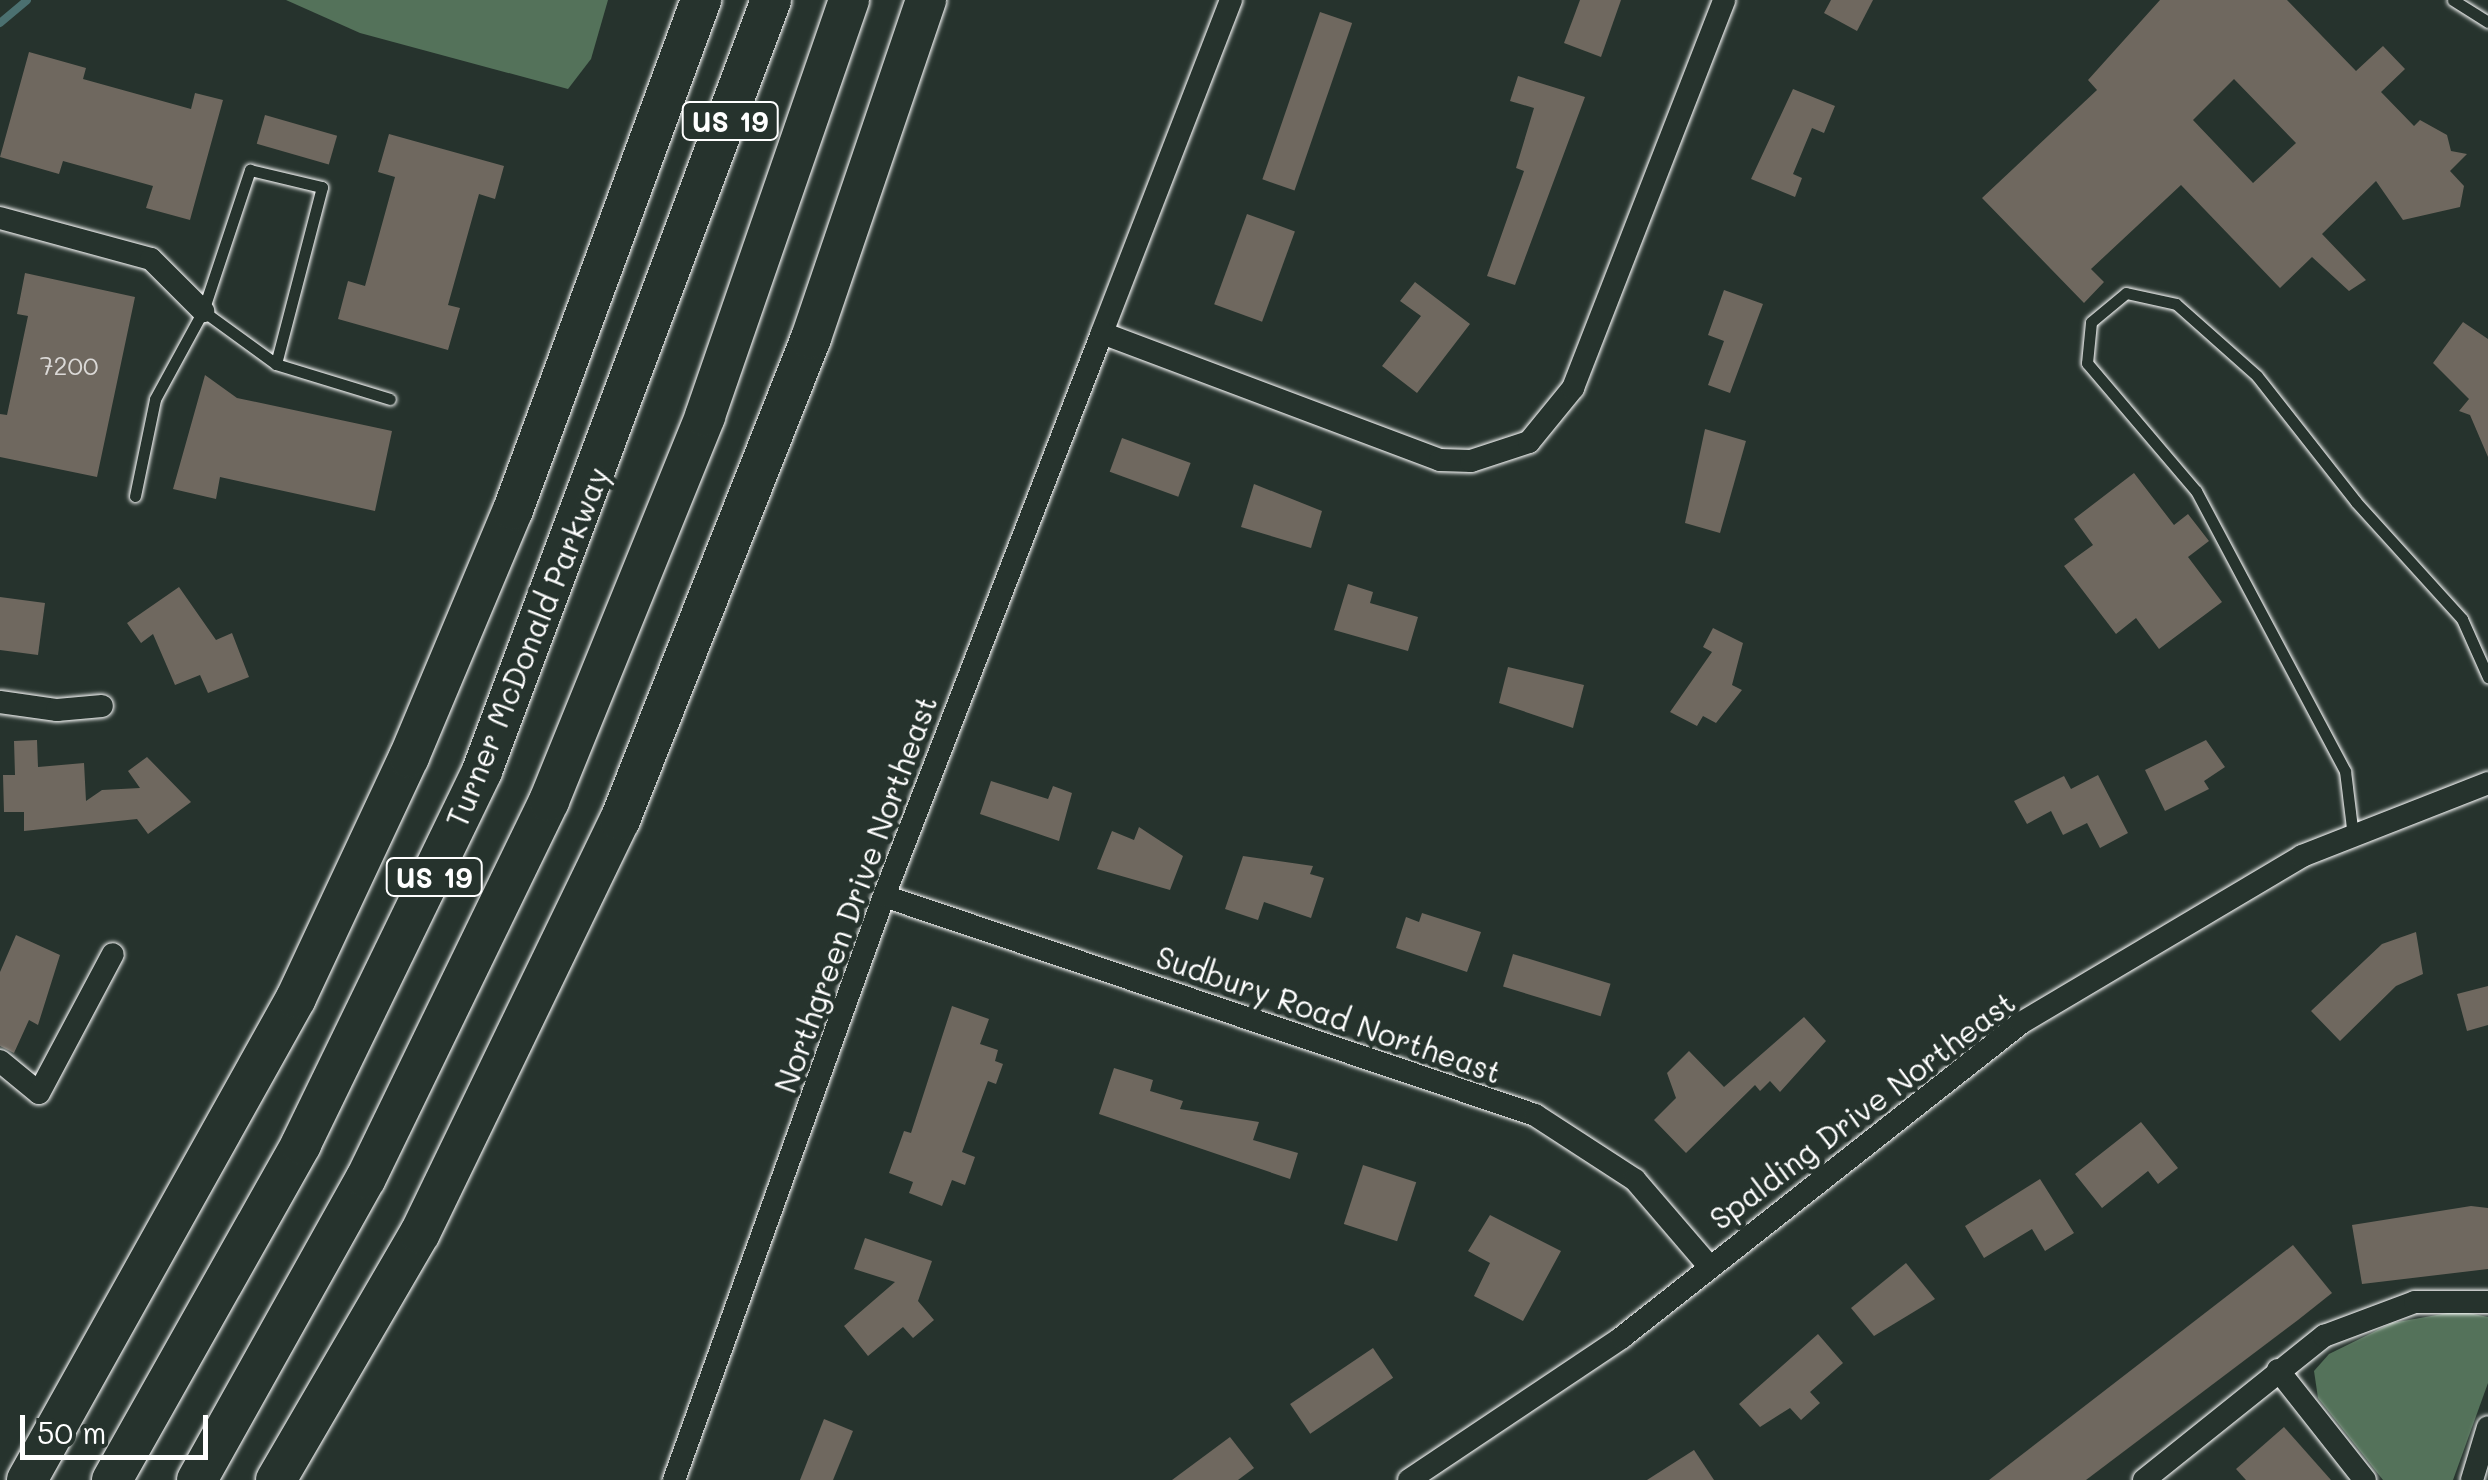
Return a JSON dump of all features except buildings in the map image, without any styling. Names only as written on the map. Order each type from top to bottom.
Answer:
[{"type":"highway","points":[[27,1480],[296,998],[409,756],[514,510],[701,0]]},
{"type":"highway","name":"Turner McDonald Parkway","points":[[112,1480],[301,1144],[482,772],[771,0]]},
{"type":"highway","name":"US 19","points":[[197,1480],[366,1178],[549,801],[705,416],[850,0]]},
{"type":"highway","points":[[276,1480],[420,1233],[620,820],[810,338],[926,0]]},
{"type":"highway","points":[[895,91],[939,0]]},
{"type":"street","name":"Northgreen Drive Northeast","points":[[674,1480],[884,896],[1231,0]]},
{"type":"street","points":[[1102,333],[1440,460],[1501,456],[1529,442],[1573,388],[1724,0]]},
{"type":"street","points":[[0,218],[151,259],[203,311]]},
{"type":"street","points":[[0,702],[58,710],[102,706]]},
{"type":"street","name":"Spalding Drive Northeast","points":[[1409,1480],[1526,1406],[2022,1022],[2192,917],[2353,836],[2488,783]]},
{"type":"street","name":"Sudbury Road Northeast","points":[[884,896],[1535,1115],[1635,1180],[1708,1266]]},
{"type":"street","points":[[0,1061],[39,1094],[113,954]]},
{"type":"street","points":[[2144,1480],[2324,1336],[2415,1302],[2488,1302]]},
{"type":"street","points":[[2278,1370],[2365,1480]]},
{"type":"street","points":[[2472,1480],[2488,1427]]},
{"type":"lane","points":[[2453,0],[2488,22]]},
{"type":"lane","points":[[135,496],[155,400],[203,311],[250,170],[322,188],[276,364]]},
{"type":"lane","points":[[2353,836],[2345,770],[2244,593],[2234,554],[2176,467],[2087,363],[2091,322],[2126,293],[2176,304],[2258,376],[2356,502],[2462,619],[2488,677]]},
{"type":"lane","points":[[203,311],[276,364],[390,399]]},
{"type":"green space","points":[[286,0],[608,0],[591,59],[568,89],[360,33]]},
{"type":"green space","points":[[2459,1311],[2488,1317],[2488,1383],[2453,1480],[2383,1480],[2318,1398],[2314,1371],[2329,1354],[2392,1323]]},
{"type":"waterway","points":[[0,23],[27,0]]}]
